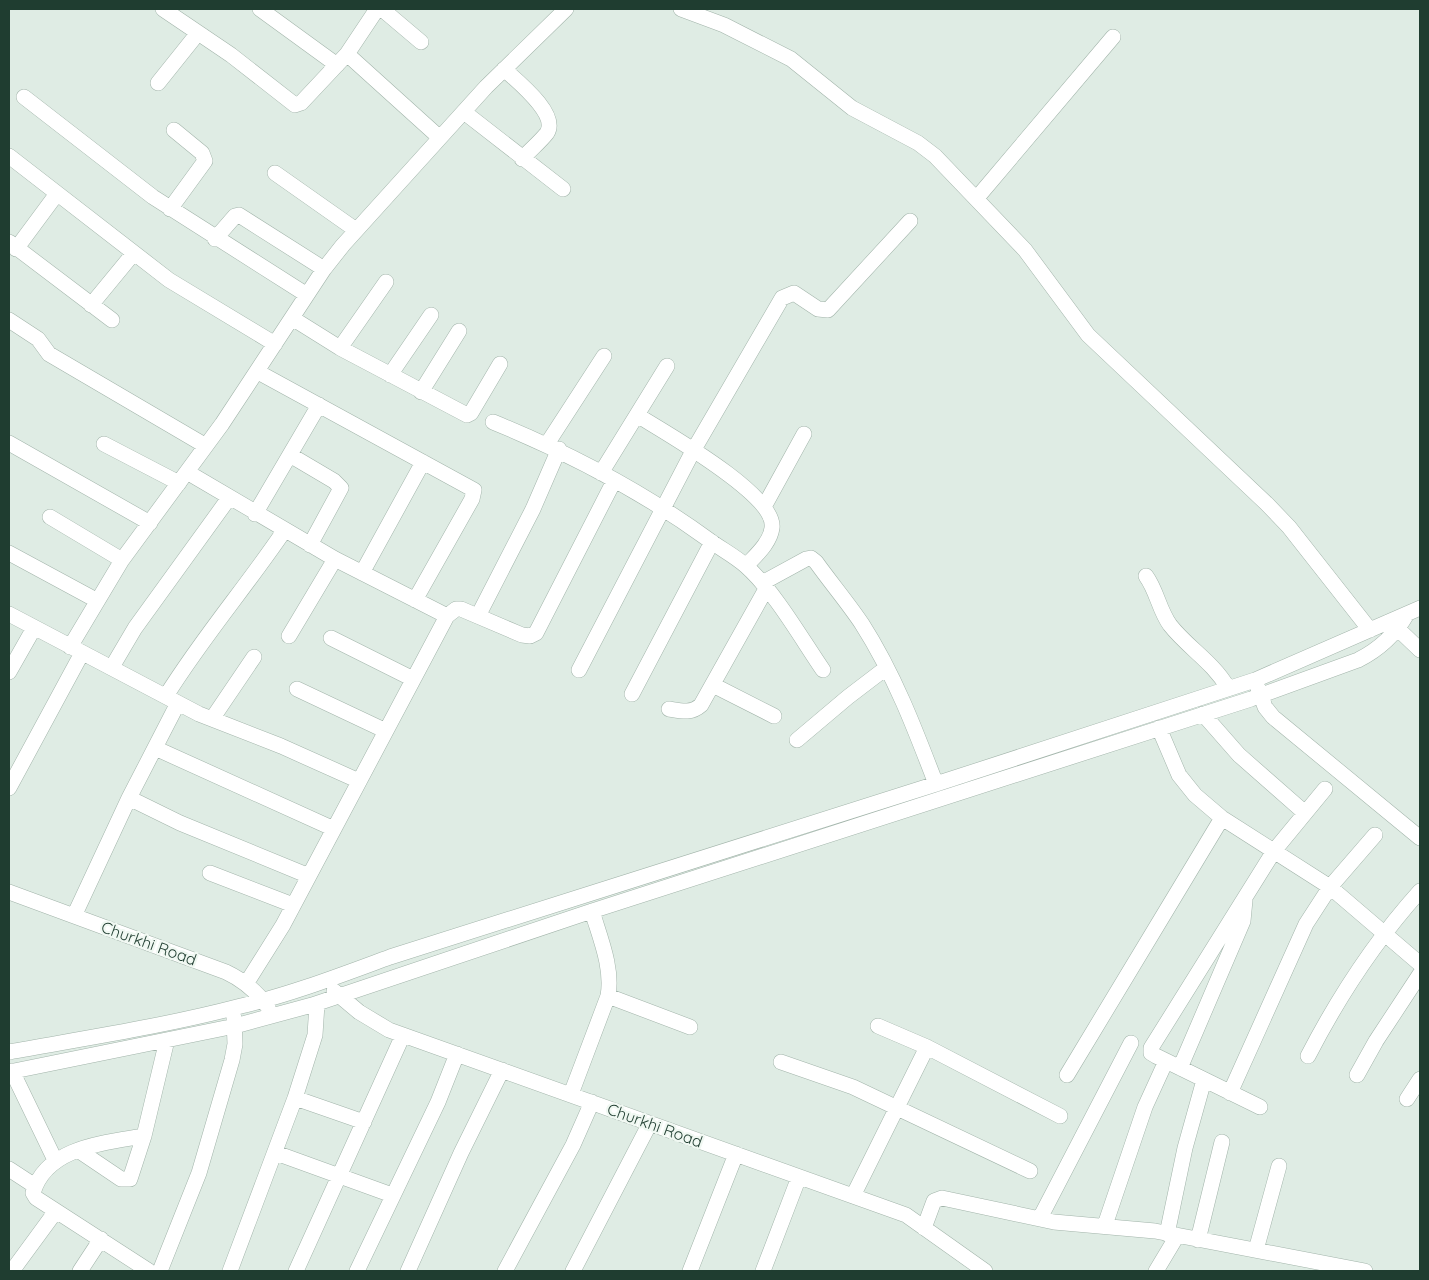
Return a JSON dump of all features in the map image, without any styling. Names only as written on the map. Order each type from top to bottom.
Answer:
[{"type":"street","points":[[163,9],[295,104],[300,103],[347,54],[377,9]]},
{"type":"street","points":[[260,9],[337,65]]},
{"type":"street","points":[[382,9],[421,42]]},
{"type":"street","points":[[9,788],[76,650],[96,600],[122,560],[258,372],[324,269],[356,230],[504,68],[566,9]]},
{"type":"street","points":[[681,9],[724,24],[790,59],[852,108],[918,143],[935,156],[1025,250],[1088,335],[1260,497],[1289,527],[1370,630]]},
{"type":"street","points":[[158,83],[198,33]]},
{"type":"street","points":[[976,199],[1113,37]]},
{"type":"street","points":[[347,54],[440,138]]},
{"type":"street","points":[[504,68],[546,111],[550,120],[546,133],[522,158]]},
{"type":"street","points":[[24,97],[170,209],[307,296]]},
{"type":"street","points":[[464,112],[563,189]]},
{"type":"street","points":[[170,209],[205,161],[202,153],[174,130]]},
{"type":"street","points":[[9,156],[133,254],[203,302],[276,344]]},
{"type":"street","points":[[275,173],[356,230]]},
{"type":"street","points":[[56,195],[12,246],[112,320]]},
{"type":"street","points":[[215,239],[234,216],[239,215],[324,269]]},
{"type":"street","points":[[579,670],[694,451],[782,298],[794,294],[818,309],[828,310],[910,221]]},
{"type":"street","points":[[91,306],[133,254]]},
{"type":"street","points":[[340,348],[386,282]]},
{"type":"street","points":[[390,375],[431,315]]},
{"type":"street","points":[[292,318],[340,348],[467,415],[472,412],[500,364]]},
{"type":"street","points":[[9,320],[38,339],[48,354],[206,446]]},
{"type":"street","points":[[422,392],[459,331]]},
{"type":"street","points":[[478,616],[533,509],[553,447],[604,356]]},
{"type":"street","points":[[601,473],[667,366]]},
{"type":"street","points":[[258,372],[474,490],[474,495],[415,600]]},
{"type":"street","points":[[255,514],[319,405]]},
{"type":"street","points":[[637,415],[694,451],[750,490],[765,505],[772,517],[772,529],[763,547],[746,566]]},
{"type":"street","points":[[493,422],[553,447],[601,473],[663,509],[746,566],[764,586],[823,670]]},
{"type":"street","points":[[765,505],[804,434]]},
{"type":"street","points":[[9,443],[150,523]]},
{"type":"street","points":[[104,444],[229,498],[335,559],[447,616]]},
{"type":"street","points":[[290,455],[334,481],[342,488],[310,545]]},
{"type":"street","points":[[362,573],[423,462]]},
{"type":"street","points":[[246,984],[293,905],[447,616],[456,609],[478,616],[522,635],[530,636],[536,633],[614,481]]},
{"type":"street","points":[[112,667],[140,621],[229,498]]},
{"type":"street","points":[[50,517],[122,560]]},
{"type":"street","points":[[74,916],[129,798],[155,748],[172,699],[204,638],[230,606],[284,531]]},
{"type":"street","points":[[632,694],[712,542]]},
{"type":"street","points":[[9,553],[96,600]]},
{"type":"street","points":[[669,709],[688,712],[695,710],[713,685],[764,586],[806,558],[811,558],[816,562],[862,624],[908,712],[936,784]]},
{"type":"street","points":[[289,636],[335,559]]},
{"type":"street","points":[[1146,576],[1152,584],[1162,611],[1170,624],[1213,666],[1228,688]]},
{"type":"street","points":[[9,1052],[169,1023],[263,1000],[324,981],[390,957],[936,784],[1255,680],[1414,611]]},
{"type":"street","points":[[55,1160],[10,1072],[235,1026],[317,1004],[592,911],[1260,696],[1373,653],[1414,611]]},
{"type":"street","points":[[9,614],[212,719],[288,749],[359,781]]},
{"type":"street","points":[[9,672],[34,628]]},
{"type":"street","points":[[1398,629],[1420,650]]},
{"type":"street","points":[[331,638],[414,679]]},
{"type":"street","points":[[212,719],[254,657]]},
{"type":"street","points":[[797,740],[886,668]]},
{"type":"street","points":[[1255,680],[1260,696],[1274,717],[1420,838]]},
{"type":"street","points":[[713,685],[774,716]]},
{"type":"street","points":[[297,689],[386,731]]},
{"type":"street","points":[[1203,714],[1239,755],[1305,813]]},
{"type":"street","points":[[1159,728],[1185,785],[1222,818],[1330,887],[1420,964]]},
{"type":"street","points":[[155,748],[334,829]]},
{"type":"street","points":[[1260,1107],[1151,1053],[1153,1043],[1274,851],[1325,789]]},
{"type":"street","points":[[129,798],[180,823],[308,876]]},
{"type":"street","points":[[1067,1075],[1222,818]]},
{"type":"street","points":[[1230,1092],[1306,924],[1330,887],[1375,835]]},
{"type":"street","points":[[210,873],[293,905]]},
{"type":"street","points":[[1308,1056],[1343,991],[1384,933],[1420,890]]},
{"type":"street","name":"Churkhi Road","points":[[9,892],[226,972],[246,984],[263,1000],[275,1016]]},
{"type":"street","points":[[1180,1068],[1243,921],[1245,898]]},
{"type":"street","points":[[571,1094],[608,996],[609,970],[592,911]]},
{"type":"street","points":[[1357,1075],[1376,1041],[1420,974]]},
{"type":"street","name":"Churkhi Road","points":[[324,981],[339,997],[373,1021],[403,1035],[906,1215],[985,1271]]},
{"type":"street","points":[[608,996],[690,1027]]},
{"type":"street","points":[[230,1271],[276,1153],[295,1098],[315,1035],[317,1004]]},
{"type":"street","points":[[160,1271],[199,1173],[232,1060],[235,1026],[233,1008]]},
{"type":"street","points":[[878,1026],[927,1047],[1060,1116]]},
{"type":"street","points":[[296,1271],[403,1035]]},
{"type":"street","points":[[78,1150],[125,1180],[130,1178],[144,1136],[167,1040]]},
{"type":"street","points":[[1040,1218],[1131,1043]]},
{"type":"street","points":[[853,1196],[927,1047]]},
{"type":"street","points":[[357,1271],[438,1102],[458,1054]]},
{"type":"street","points":[[1105,1225],[1142,1115],[1166,1060]]},
{"type":"street","points":[[781,1062],[845,1084],[1030,1171]]},
{"type":"street","points":[[408,1271],[461,1153],[502,1070]]},
{"type":"street","points":[[1407,1099],[1420,1078]]},
{"type":"street","points":[[1156,1271],[1172,1235],[1185,1148],[1204,1080]]},
{"type":"street","points":[[295,1098],[364,1122]]},
{"type":"street","points":[[505,1271],[573,1145],[592,1102]]},
{"type":"street","points":[[573,1271],[650,1123]]},
{"type":"street","points":[[143,1270],[36,1198],[33,1193],[43,1171],[55,1160],[78,1150],[144,1136]]},
{"type":"street","points":[[1198,1240],[1222,1142]]},
{"type":"street","points":[[276,1153],[392,1195]]},
{"type":"street","points":[[690,1271],[736,1154]]},
{"type":"street","points":[[1256,1250],[1278,1166]]},
{"type":"street","points":[[9,1169],[35,1186]]},
{"type":"street","points":[[763,1271],[799,1177]]},
{"type":"street","points":[[924,1228],[934,1201],[942,1198],[1063,1223],[1105,1225],[1172,1235],[1256,1250],[1319,1267],[1365,1271]]},
{"type":"street","points":[[12,1271],[15,1253],[56,1211]]},
{"type":"street","points":[[80,1271],[101,1240]]}]
